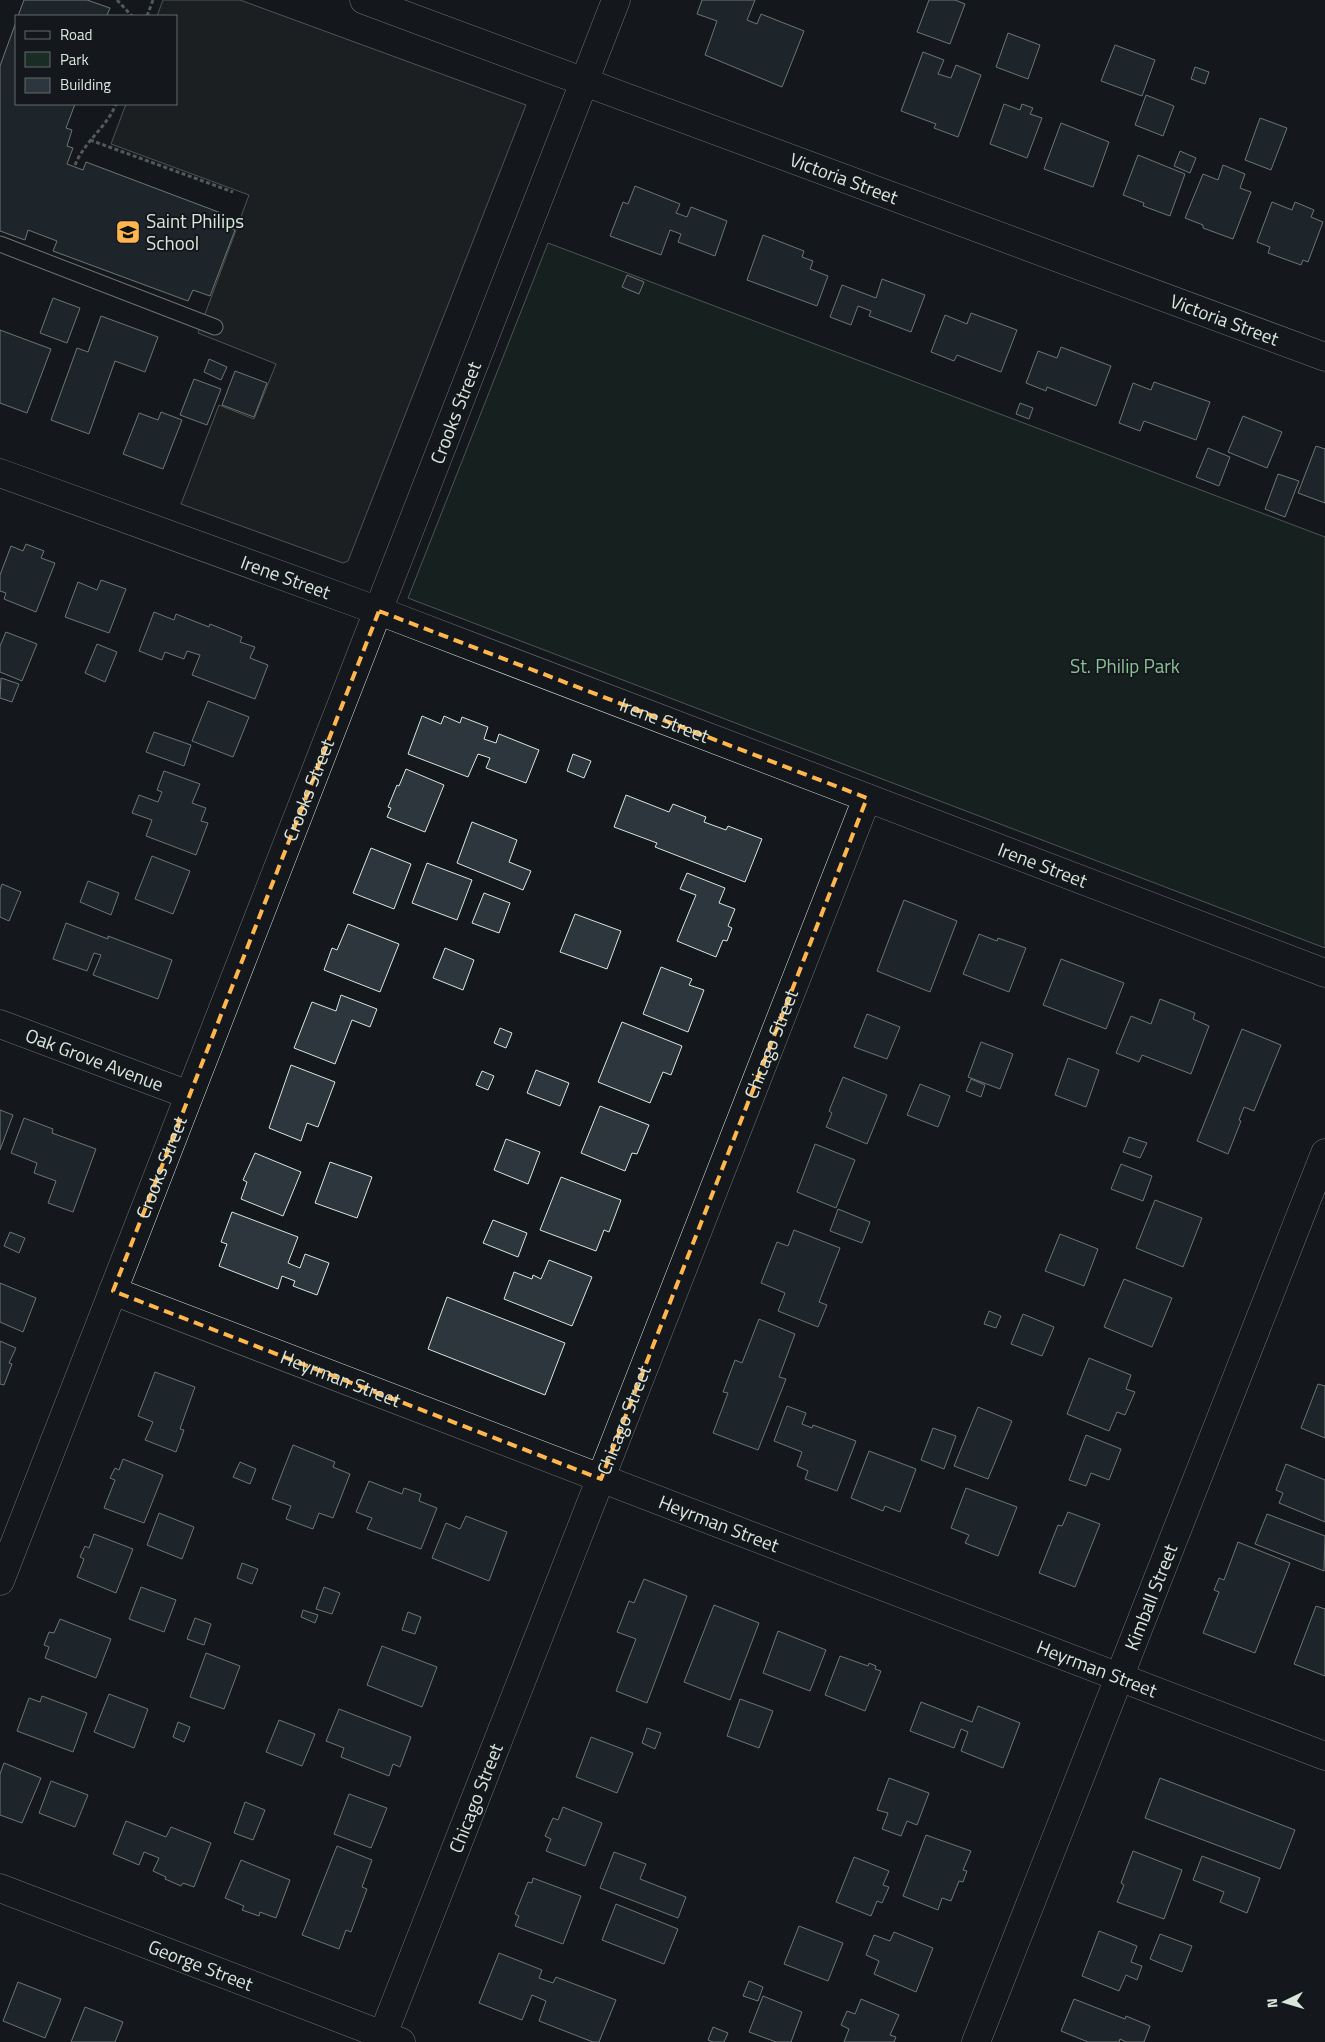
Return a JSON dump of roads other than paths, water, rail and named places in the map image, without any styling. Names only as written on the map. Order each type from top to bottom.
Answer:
[{"type":"street","name":"Victoria Street","points":[[364,0],[1325,357]]},
{"type":"street","name":"Crooks Street","points":[[0,1581],[616,0]]},
{"type":"street","name":"Irene Street","points":[[0,473],[379,612],[1325,973]]},
{"type":"street","name":"Chicago Street","points":[[388,2040],[601,1478],[867,798]]},
{"type":"street","name":"Oak Grove Avenue","points":[[0,1024],[189,1095]]},
{"type":"street","name":"Kimball Street","points":[[976,2042],[1325,1153]]},
{"type":"street","name":"Heyrman Street","points":[[113,1291],[1325,1756]]},
{"type":"street","name":"George Street","points":[[0,1888],[388,2040]]},
{"type":"lane","points":[[0,244],[215,327]]},
{"type":"place","name":"Saint Philips School","points":[[128,232]]},
{"type":"park label","name":"St. Philip Park","points":[[1125,666]]}]
